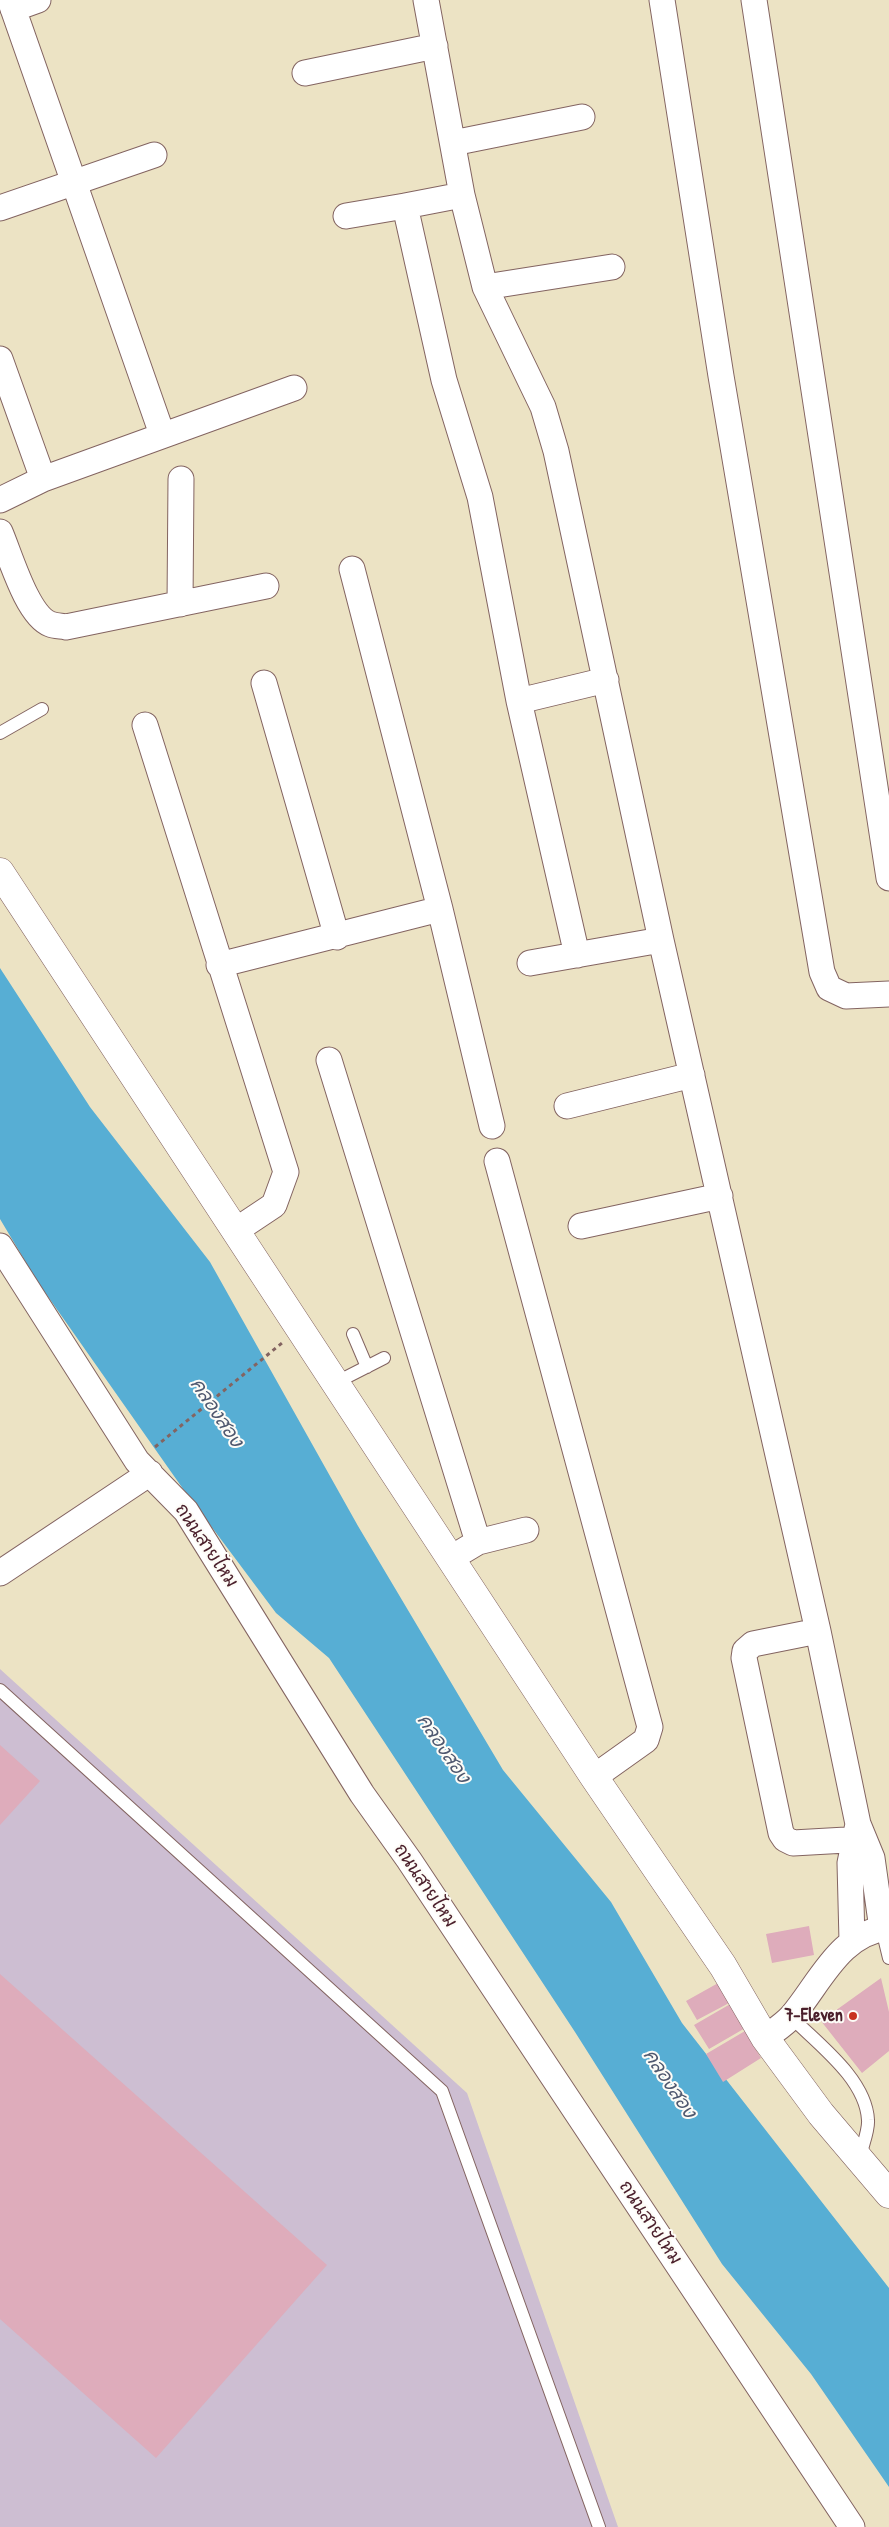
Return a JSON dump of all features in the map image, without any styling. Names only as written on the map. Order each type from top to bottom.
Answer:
[{"type":"street","points":[[38,0],[11,5],[162,434]]},
{"type":"street","points":[[426,0],[462,194],[485,287],[546,415],[556,451],[661,940],[818,1631],[859,1834],[872,1858],[886,1928],[852,1941],[839,1953],[791,2017],[765,2038]]},
{"type":"street","points":[[662,0],[721,376],[822,972],[829,988],[846,996],[889,994]]},
{"type":"street","points":[[754,0],[889,878]]},
{"type":"street","points":[[305,73],[435,46]]},
{"type":"street","points":[[453,143],[582,117]]},
{"type":"street","points":[[0,208],[154,155]]},
{"type":"street","points":[[346,216],[462,194]]},
{"type":"street","points":[[406,206],[444,380],[480,497],[519,701],[577,955]]},
{"type":"street","points":[[485,287],[612,267]]},
{"type":"street","points":[[0,359],[43,479]]},
{"type":"street","points":[[0,500],[43,479],[162,434],[294,388]]},
{"type":"street","points":[[180,604],[181,479]]},
{"type":"street","points":[[0,532],[30,604],[38,616],[50,624],[66,627],[266,586]]},
{"type":"street","points":[[352,570],[440,909],[492,1126]]},
{"type":"street","points":[[519,701],[606,680]]},
{"type":"street","points":[[264,683],[337,937]]},
{"type":"street","points":[[146,725],[219,965],[286,1172],[274,1205],[235,1231]]},
{"type":"street","points":[[0,872],[594,1777],[723,1966],[765,2038],[821,2114],[889,2194]]},
{"type":"street","points":[[219,965],[337,937],[440,909]]},
{"type":"street","points":[[530,962],[661,940]]},
{"type":"street","points":[[330,1060],[478,1542]]},
{"type":"street","points":[[567,1106],[692,1075]]},
{"type":"street","points":[[497,1161],[650,1727],[646,1740],[594,1777]]},
{"type":"street","points":[[581,1226],[720,1196]]},
{"type":"street","name":"ถนนสายไหม","points":[[3,1258],[137,1461],[149,1463],[186,1511],[362,1794],[420,1877],[852,2527]]},
{"type":"street","points":[[0,1573],[149,1463]]},
{"type":"street","points":[[450,1559],[478,1542],[526,1530]]},
{"type":"street","points":[[818,1631],[753,1644],[745,1651],[744,1658],[781,1833],[785,1839],[793,1843],[859,1834]]},
{"type":"street","points":[[852,1941],[850,1862],[859,1834]]},
{"type":"lane","points":[[0,734],[42,709]]},
{"type":"lane","points":[[352,1334],[367,1367]]},
{"type":"lane","points":[[335,1383],[384,1358]]},
{"type":"lane","points":[[0,1690],[442,2091],[599,2527]]},
{"type":"lane","points":[[886,1928],[889,1958]]},
{"type":"lane","points":[[791,2017],[854,2081],[864,2100],[868,2121],[860,2159]]},
{"type":"path","points":[[149,1463],[283,1342]]},
{"type":"shaded area","points":[[0,1669],[467,2093],[618,2527],[0,2527]]},
{"type":"water","name":"คลองสอง","points":[[0,968],[90,1107],[210,1262],[358,1526],[503,1770],[611,1902],[682,2023],[889,2288],[889,2487],[811,2374],[722,2264],[575,2032],[329,1658],[276,1613],[181,1486],[37,1281],[0,1219]]},
{"type":"building","points":[[0,1745],[40,1781],[0,1825]]},
{"type":"building","points":[[809,1926],[814,1955],[772,1963],[766,1934]]},
{"type":"building","points":[[0,1974],[327,2265],[156,2458],[0,2319]]},
{"type":"building","points":[[881,1978],[889,2012],[889,2051],[862,2073],[821,2021]]},
{"type":"building","points":[[720,1982],[731,2002],[697,2020],[686,2001]]},
{"type":"building","points":[[732,2003],[747,2027],[709,2049],[694,2025]]},
{"type":"building","points":[[745,2031],[761,2058],[723,2082],[706,2054]]},
{"type":"place","name":"7-Eleven","points":[[853,2016]]}]
